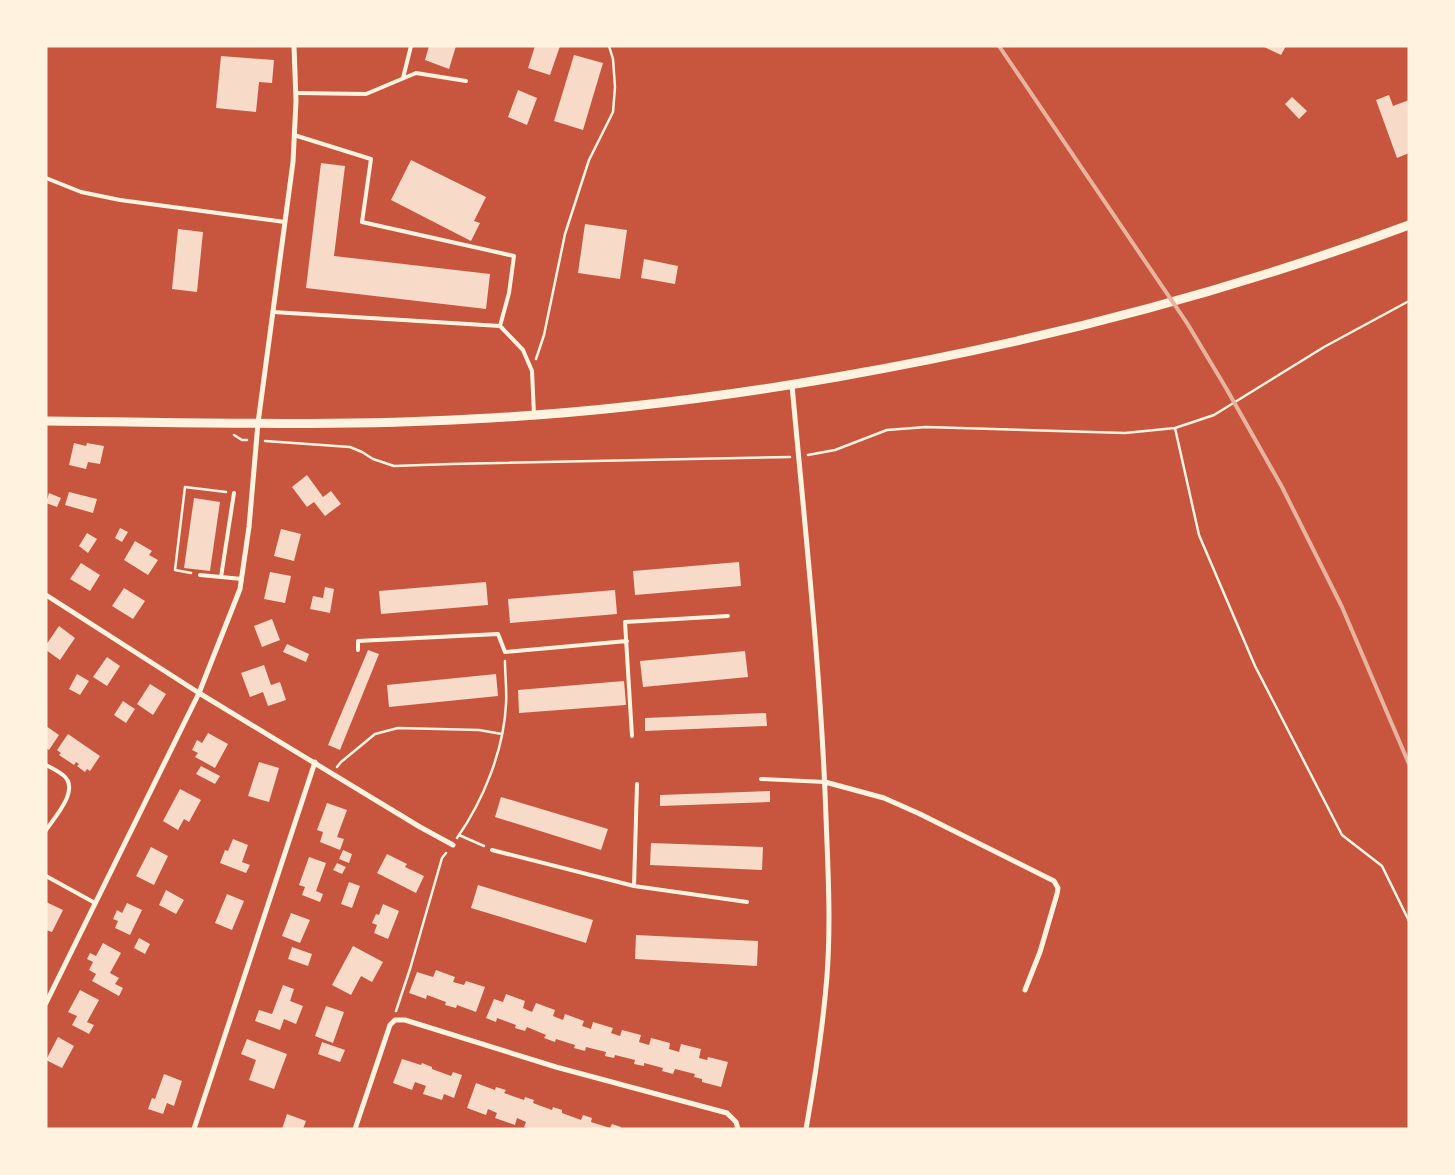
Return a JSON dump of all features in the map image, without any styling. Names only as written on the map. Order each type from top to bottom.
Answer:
[{"type":"street","points":[[46,1003],[199,693],[228,624],[240,589],[249,527],[258,423],[293,162],[296,94],[294,46]]},
{"type":"street","points":[[46,421],[412,422],[534,415],[668,402],[792,385],[971,352],[1149,309],[1268,274],[1409,225]]},
{"type":"street","points":[[792,385],[820,695],[829,908],[823,1023],[806,1129]]},
{"type":"street","points":[[46,595],[199,693],[452,845]]},
{"type":"street","points":[[194,1129],[315,762]]},
{"type":"street","points":[[825,782],[884,798],[1054,881],[1058,888],[1058,894],[1040,952],[1025,990]]},
{"type":"street","points":[[355,1129],[390,1025],[395,1020],[405,1020],[556,1067],[727,1113],[736,1122],[738,1129]]},
{"type":"lane","points":[[403,78],[411,46]]},
{"type":"lane","points":[[296,94],[366,94],[416,73],[466,81]]},
{"type":"lane","points":[[294,136],[371,159],[362,222],[514,256],[509,293],[500,326]]},
{"type":"lane","points":[[46,178],[81,192],[120,200],[285,222]]},
{"type":"lane","points":[[273,312],[500,326],[523,350],[532,371],[534,415]]},
{"type":"lane","points":[[221,577],[234,493]]},
{"type":"lane","points":[[200,575],[242,579]]},
{"type":"lane","points":[[632,736],[626,622],[728,616]]},
{"type":"lane","points":[[358,650],[358,641],[498,634],[505,652],[627,641]]},
{"type":"lane","points":[[46,765],[65,776],[69,783],[67,800],[46,830]]},
{"type":"lane","points":[[761,779],[825,782]]},
{"type":"lane","points":[[634,886],[637,784]]},
{"type":"lane","points":[[492,850],[634,886],[747,902]]},
{"type":"lane","points":[[46,876],[96,903]]},
{"type":"path","points":[[532,371],[544,335],[565,234],[589,160],[613,112],[615,87],[613,59],[609,46]]},
{"type":"path","points":[[228,434],[237,436],[242,440],[350,447],[373,459],[394,466],[799,457],[835,450],[887,430],[926,427],[1125,433],[1175,428],[1214,414],[1324,347],[1409,301]]},
{"type":"path","points":[[1175,428],[1199,535],[1255,666],[1342,835],[1382,866],[1409,920]]},
{"type":"path","points":[[200,575],[174,570],[185,487],[234,493]]},
{"type":"path","points":[[333,773],[341,762],[375,734],[398,728],[479,730],[502,734]]},
{"type":"path","points":[[459,835],[492,850]]},
{"type":"building","points":[[429,46],[456,46],[449,69],[425,60]]},
{"type":"building","points":[[535,46],[560,46],[550,75],[528,68]]},
{"type":"building","points":[[1262,46],[1286,46],[1281,55]]},
{"type":"building","points":[[574,55],[603,63],[583,130],[554,121]]},
{"type":"building","points":[[221,56],[274,60],[272,83],[259,82],[256,112],[216,108]]},
{"type":"building","points":[[518,90],[537,98],[527,125],[508,117]]},
{"type":"building","points":[[1389,95],[1393,106],[1409,100],[1409,153],[1397,158],[1376,100]]},
{"type":"building","points":[[1292,97],[1307,111],[1299,119],[1285,104]]},
{"type":"building","points":[[411,160],[486,197],[474,221],[480,223],[471,241],[391,200]]},
{"type":"building","points":[[321,163],[345,166],[334,256],[490,274],[486,309],[306,288]]},
{"type":"building","points":[[585,224],[627,230],[620,279],[578,273]]},
{"type":"building","points":[[178,229],[203,232],[197,292],[172,289]]},
{"type":"building","points":[[644,259],[678,266],[675,284],[641,278]]},
{"type":"building","points":[[74,443],[86,446],[87,443],[104,446],[100,464],[88,462],[86,469],[69,465]]},
{"type":"building","points":[[307,475],[323,497],[331,491],[341,504],[325,516],[314,502],[307,507],[292,487]]},
{"type":"building","points":[[69,492],[97,499],[93,513],[65,505]]},
{"type":"building","points":[[49,493],[61,498],[57,507],[46,503]]},
{"type":"building","points":[[194,498],[220,502],[210,571],[184,568]]},
{"type":"building","points":[[120,528],[128,532],[122,542],[115,538]]},
{"type":"building","points":[[281,529],[301,534],[294,561],[274,556]]},
{"type":"building","points":[[87,533],[97,539],[88,553],[79,546]]},
{"type":"building","points":[[135,541],[152,551],[149,555],[158,560],[148,575],[124,560]]},
{"type":"building","points":[[739,562],[741,586],[635,595],[633,571]]},
{"type":"building","points":[[81,563],[100,575],[90,591],[70,579]]},
{"type":"building","points":[[270,572],[291,576],[285,603],[264,599]]},
{"type":"building","points":[[486,582],[488,605],[381,614],[379,591]]},
{"type":"building","points":[[325,587],[334,589],[330,613],[310,609],[313,596],[323,598]]},
{"type":"building","points":[[124,588],[145,601],[133,619],[112,606]]},
{"type":"building","points":[[615,590],[617,614],[510,623],[508,599]]},
{"type":"building","points":[[272,619],[280,640],[262,647],[254,626]]},
{"type":"building","points":[[59,626],[75,638],[60,660],[46,650],[46,645]]},
{"type":"building","points":[[287,644],[309,654],[306,662],[283,652]]},
{"type":"building","points":[[368,650],[379,654],[340,750],[328,745]]},
{"type":"building","points":[[745,651],[748,677],[643,687],[640,661]]},
{"type":"building","points":[[107,657],[120,666],[107,686],[93,677]]},
{"type":"building","points":[[264,665],[271,685],[280,682],[286,700],[268,706],[263,692],[250,697],[241,673]]},
{"type":"building","points":[[77,674],[89,681],[80,695],[69,689]]},
{"type":"building","points":[[496,674],[498,696],[389,707],[387,685]]},
{"type":"building","points":[[624,681],[626,705],[519,713],[518,690]]},
{"type":"building","points":[[150,684],[166,694],[153,715],[137,704]]},
{"type":"building","points":[[123,701],[135,709],[126,723],[114,715]]},
{"type":"building","points":[[766,713],[767,726],[645,731],[645,718]]},
{"type":"building","points":[[46,726],[59,735],[49,750],[46,748]]},
{"type":"building","points":[[208,733],[228,744],[215,768],[195,757],[198,753],[192,750],[197,740],[202,743]]},
{"type":"building","points":[[68,734],[100,756],[90,771],[87,769],[85,772],[77,766],[79,764],[76,762],[74,765],[59,755],[61,753],[57,750]]},
{"type":"building","points":[[259,762],[279,768],[269,802],[248,796]]},
{"type":"building","points":[[201,766],[220,776],[215,784],[196,774]]},
{"type":"building","points":[[180,789],[201,800],[189,822],[184,819],[178,830],[163,821]]},
{"type":"building","points":[[770,791],[770,802],[660,806],[660,795]]},
{"type":"building","points":[[501,797],[608,829],[601,850],[495,817]]},
{"type":"building","points":[[327,803],[347,810],[337,837],[344,839],[340,850],[320,842],[323,832],[317,830]]},
{"type":"building","points":[[233,839],[248,845],[242,862],[250,865],[246,873],[220,863],[225,850],[228,851]]},
{"type":"building","points":[[651,843],[763,847],[762,870],[650,865]]},
{"type":"building","points":[[151,847],[168,856],[154,885],[136,876]]},
{"type":"building","points":[[343,850],[352,854],[349,863],[339,859]]},
{"type":"building","points":[[387,854],[407,864],[405,867],[424,876],[416,893],[377,873]]},
{"type":"building","points":[[309,857],[326,863],[316,891],[323,894],[320,902],[302,895],[305,887],[299,885]]},
{"type":"building","points":[[337,863],[346,867],[342,874],[333,870]]},
{"type":"building","points":[[349,882],[360,886],[352,908],[341,904]]},
{"type":"building","points":[[478,885],[593,920],[586,943],[471,908]]},
{"type":"building","points":[[166,890],[184,900],[176,914],[159,905]]},
{"type":"building","points":[[227,894],[244,901],[232,930],[215,923]]},
{"type":"building","points":[[46,902],[63,910],[52,932],[46,930]]},
{"type":"building","points":[[127,903],[142,910],[130,935],[115,928],[118,921],[113,919],[117,910],[122,913]]},
{"type":"building","points":[[383,904],[399,911],[388,939],[374,933],[377,925],[372,923],[376,914],[379,915]]},
{"type":"building","points":[[291,913],[310,920],[300,943],[282,936]]},
{"type":"building","points":[[636,935],[758,941],[757,966],[635,959]]},
{"type":"building","points":[[139,938],[150,944],[145,954],[134,948]]},
{"type":"building","points":[[103,943],[121,953],[110,973],[119,978],[115,984],[123,988],[119,996],[92,981],[96,974],[89,970],[93,962],[87,959],[90,953],[96,956]]},
{"type":"building","points":[[353,946],[383,962],[372,982],[361,976],[351,995],[332,985]]},
{"type":"building","points":[[292,947],[312,954],[308,966],[288,959]]},
{"type":"building","points":[[436,970],[455,977],[453,982],[464,985],[466,981],[485,987],[476,1012],[457,1005],[456,1008],[445,1005],[446,1002],[427,995],[426,999],[409,993],[417,972],[433,977]]},
{"type":"building","points":[[283,985],[294,989],[290,1001],[303,1006],[296,1024],[284,1019],[280,1030],[255,1021],[259,1010],[272,1014]]},
{"type":"building","points":[[80,990],[99,1000],[87,1022],[94,1025],[89,1034],[72,1025],[77,1016],[68,1012]]},
{"type":"building","points":[[506,994],[525,1001],[523,1008],[532,1012],[536,1003],[555,1010],[553,1016],[563,1020],[565,1014],[584,1021],[582,1026],[591,1029],[593,1022],[613,1028],[611,1033],[620,1036],[622,1030],[641,1035],[639,1042],[649,1045],[651,1038],[670,1043],[669,1049],[679,1052],[681,1044],[701,1049],[699,1058],[707,1060],[708,1057],[728,1062],[721,1087],[702,1082],[702,1079],[694,1077],[695,1074],[675,1069],[673,1074],[662,1071],[663,1068],[644,1063],[644,1066],[634,1064],[635,1060],[615,1055],[614,1058],[605,1056],[606,1052],[586,1047],[585,1051],[574,1048],[575,1045],[556,1039],[555,1042],[544,1038],[546,1035],[527,1027],[525,1031],[515,1028],[516,1025],[497,1018],[496,1022],[486,1018],[494,999],[503,1002]]},
{"type":"building","points":[[326,1006],[344,1012],[333,1043],[315,1036]]},
{"type":"building","points":[[58,1037],[74,1046],[62,1068],[46,1060]]},
{"type":"building","points":[[247,1039],[287,1054],[274,1089],[249,1080],[256,1060],[241,1054]]},
{"type":"building","points":[[322,1042],[345,1050],[340,1062],[318,1054]]},
{"type":"building","points":[[402,1059],[421,1065],[422,1063],[451,1076],[453,1072],[462,1075],[454,1098],[444,1094],[442,1100],[423,1094],[426,1086],[415,1082],[412,1090],[393,1083]]},
{"type":"building","points":[[164,1074],[182,1081],[174,1106],[167,1103],[163,1114],[148,1109],[152,1098],[155,1099]]},
{"type":"building","points":[[476,1083],[495,1090],[496,1087],[506,1090],[504,1093],[524,1100],[525,1097],[534,1100],[533,1103],[552,1110],[553,1107],[562,1110],[562,1113],[581,1120],[583,1115],[592,1118],[591,1122],[610,1128],[612,1124],[621,1127],[621,1129],[528,1129],[524,1127],[526,1122],[517,1118],[515,1125],[495,1118],[497,1113],[488,1109],[486,1115],[467,1108]]},
{"type":"building","points":[[287,1114],[306,1121],[303,1129],[282,1129]]},
{"type":"railway","points":[[999,46],[1187,323],[1226,388],[1282,487],[1342,607],[1409,764]]}]
